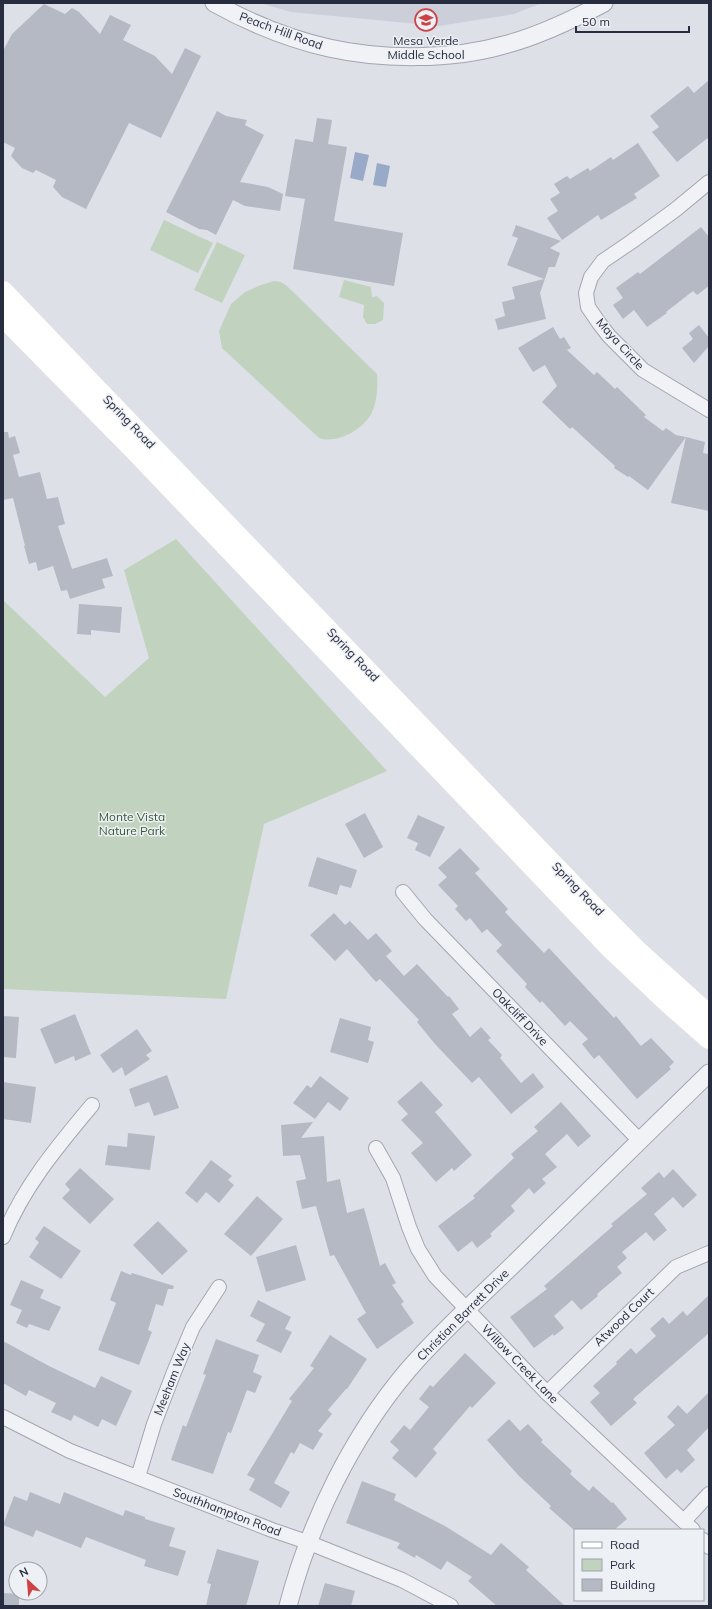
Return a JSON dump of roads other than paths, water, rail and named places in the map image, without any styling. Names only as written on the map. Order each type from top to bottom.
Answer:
[{"type":"main road","name":"Spring Road","points":[[3,291],[639,952],[709,1015]]},
{"type":"main road","name":"Spring Road","points":[[3,317],[611,949],[668,1003],[709,1039]]},
{"type":"street","name":"Peach Hill Road","points":[[214,3],[241,18],[299,40],[330,49],[364,54],[396,56],[462,54],[503,46],[537,35],[604,3]]},
{"type":"street","name":"Maya Circle","points":[[709,182],[675,210],[603,261],[591,277],[586,293],[588,307],[599,323],[609,336],[642,370],[709,410]]},
{"type":"street","name":"Oakcliff Drive","points":[[403,892],[425,919],[640,1141]]},
{"type":"street","name":"Christian Barrett Drive","points":[[288,1606],[307,1542],[319,1516],[354,1448],[374,1415],[409,1369],[448,1326],[467,1310],[709,1073]]},
{"type":"street","points":[[3,1237],[19,1204],[46,1162],[92,1105]]},
{"type":"street","name":"Willow Creek Lane","points":[[376,1148],[393,1178],[409,1227],[418,1248],[435,1276],[547,1393],[614,1458],[688,1525]]},
{"type":"street","name":"Atwood Court","points":[[547,1393],[676,1267],[709,1253]]},
{"type":"street","name":"Meeham Way","points":[[138,1477],[154,1424],[193,1327],[219,1287]]},
{"type":"street","name":"Southhampton Road","points":[[3,1416],[70,1451],[402,1580],[451,1606]]},
{"type":"street","points":[[688,1525],[709,1494]]},
{"type":"water","points":[[355,152],[369,155],[363,181],[350,178]]},
{"type":"water","points":[[377,163],[390,166],[386,187],[373,185]]},
{"type":"place","name":"Mesa Verde Middle School","points":[[426,20]]},
{"type":"park label","name":"Monte Vista Nature Park","points":[[132,824]]}]
